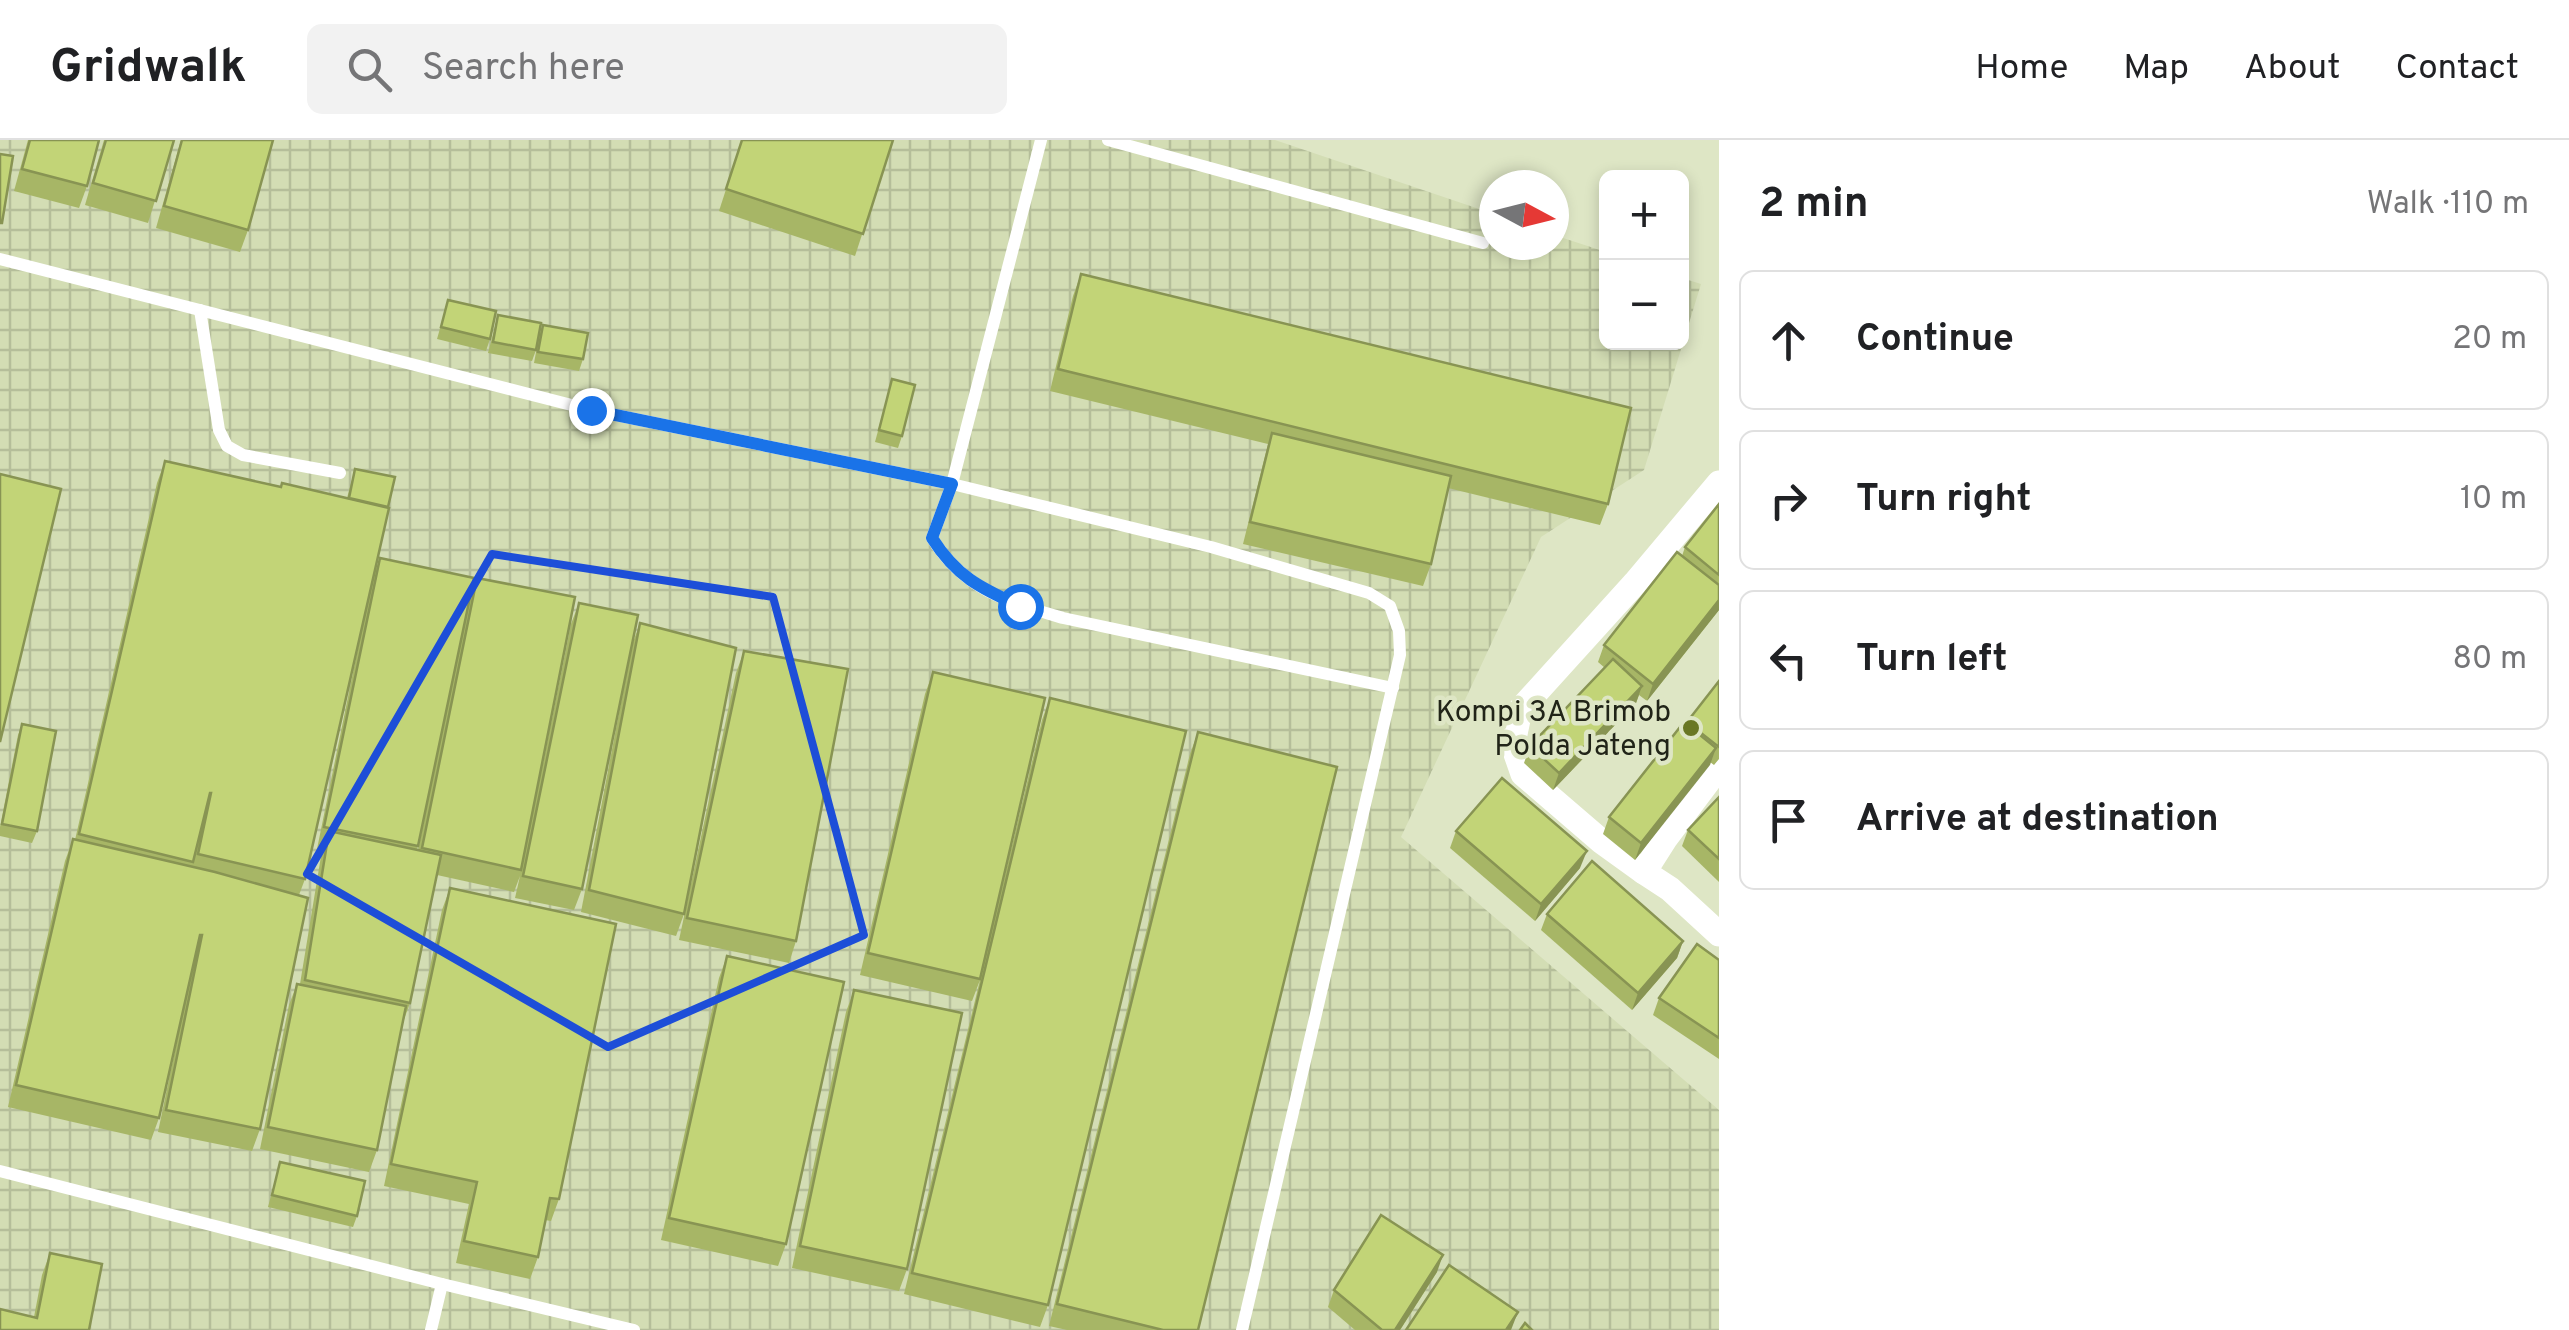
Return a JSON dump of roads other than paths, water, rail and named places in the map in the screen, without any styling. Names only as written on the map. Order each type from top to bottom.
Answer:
[{"type":"street","points":[[1719,484],[1520,710],[1514,738],[1524,774],[1602,842],[1670,888],[1719,934]]},
{"type":"street","points":[[1644,872],[1719,768]]},
{"type":"lane","points":[[1042,140],[952,484],[932,538],[946,560],[992,594],[1020,606],[1392,688]]},
{"type":"lane","points":[[1108,140],[1479,242]]},
{"type":"lane","points":[[0,259],[591,410],[952,484],[1211,546],[1368,594],[1390,606],[1398,630],[1400,655],[1242,1330]]},
{"type":"lane","points":[[200,310],[219,430],[227,446],[244,455],[340,472]]},
{"type":"lane","points":[[0,1172],[634,1330]]},
{"type":"lane","points":[[431,1330],[442,1284]]},
{"type":"place","name":"Kompi 3A Brimob Polda Jateng","points":[[1691,728]]}]
